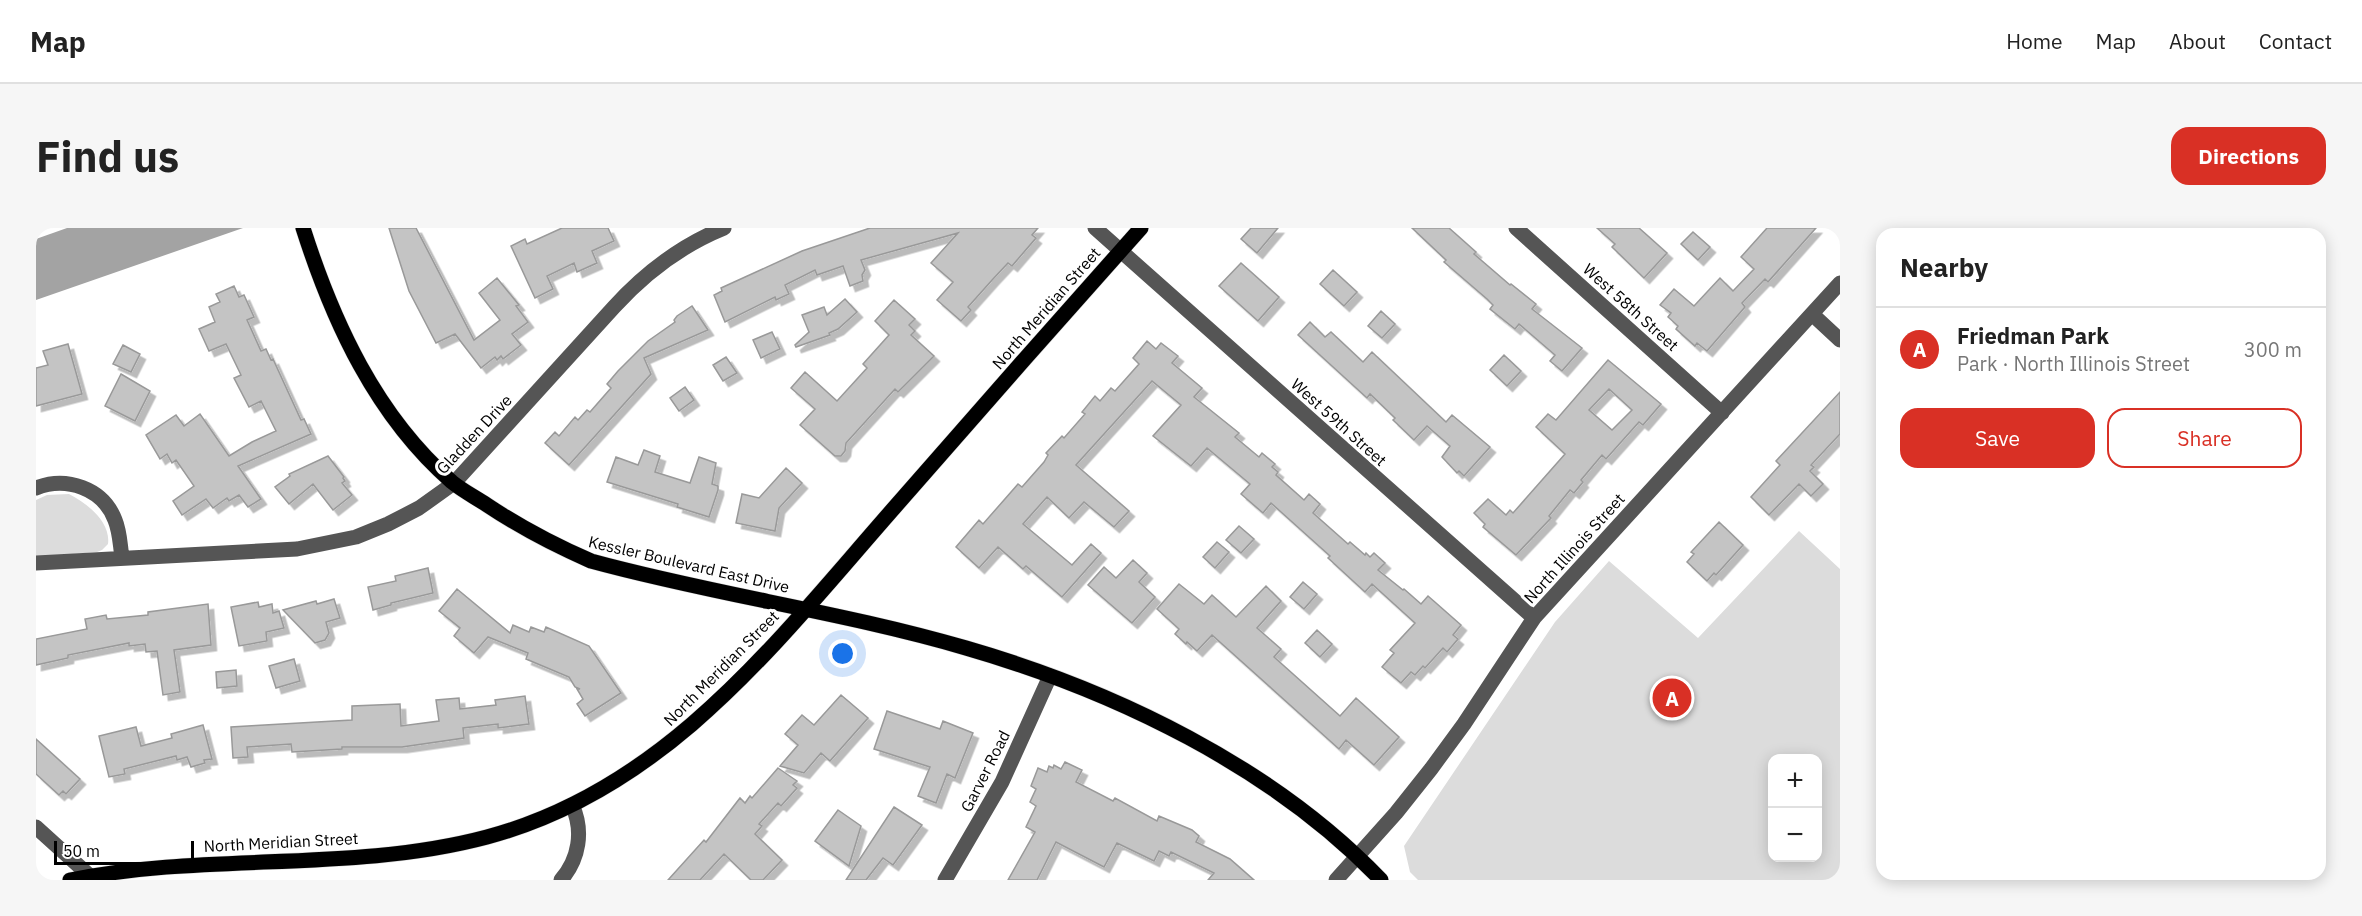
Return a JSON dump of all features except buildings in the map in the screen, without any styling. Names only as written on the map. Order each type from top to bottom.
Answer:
[{"type":"main road","name":"North Meridian Street","points":[[70,880],[163,867],[382,855],[430,850],[521,827],[572,805],[633,771],[681,736],[722,698],[804,610],[1141,228]]},
{"type":"main road","name":"Kessler Boulevard East Drive","points":[[304,230],[338,320],[366,376],[408,438],[454,483],[518,525],[566,552],[591,561],[967,648],[1050,676],[1139,714],[1215,753],[1294,805],[1358,856],[1381,880]]},
{"type":"street","name":"Gladden Drive","points":[[36,563],[288,549],[340,541],[396,520],[434,499],[454,483],[626,294],[667,259],[724,228]]},
{"type":"street","points":[[1095,228],[1120,252]]},
{"type":"street","name":"West 58th Street","points":[[1516,228],[1722,412]]},
{"type":"street","name":"West 59th Street","points":[[1120,252],[1534,618]]},
{"type":"street","name":"North Illinois Street","points":[[1336,880],[1396,813],[1442,754],[1534,618],[1840,283]]},
{"type":"street","points":[[1812,315],[1840,340]]},
{"type":"street","points":[[36,488],[69,483],[80,485],[92,493],[114,516],[122,557]]},
{"type":"street","name":"Garver Road","points":[[945,880],[1002,782],[1050,676]]},
{"type":"street","points":[[561,880],[573,864],[578,850],[578,827],[572,805]]},
{"type":"street","points":[[36,827],[90,876]]},
{"type":"shaded area","points":[[67,228],[243,228],[36,300],[36,239]]},
{"type":"shaded area","points":[[69,494],[90,508],[102,521],[106,528],[108,544],[97,552],[36,557],[36,500],[47,495]]},
{"type":"shaded area","points":[[1799,531],[1840,569],[1840,880],[1418,880],[1410,872],[1404,846],[1555,622],[1609,561],[1698,638]]},
{"type":"place","name":"Friedman Park","points":[[1672,698]]}]
